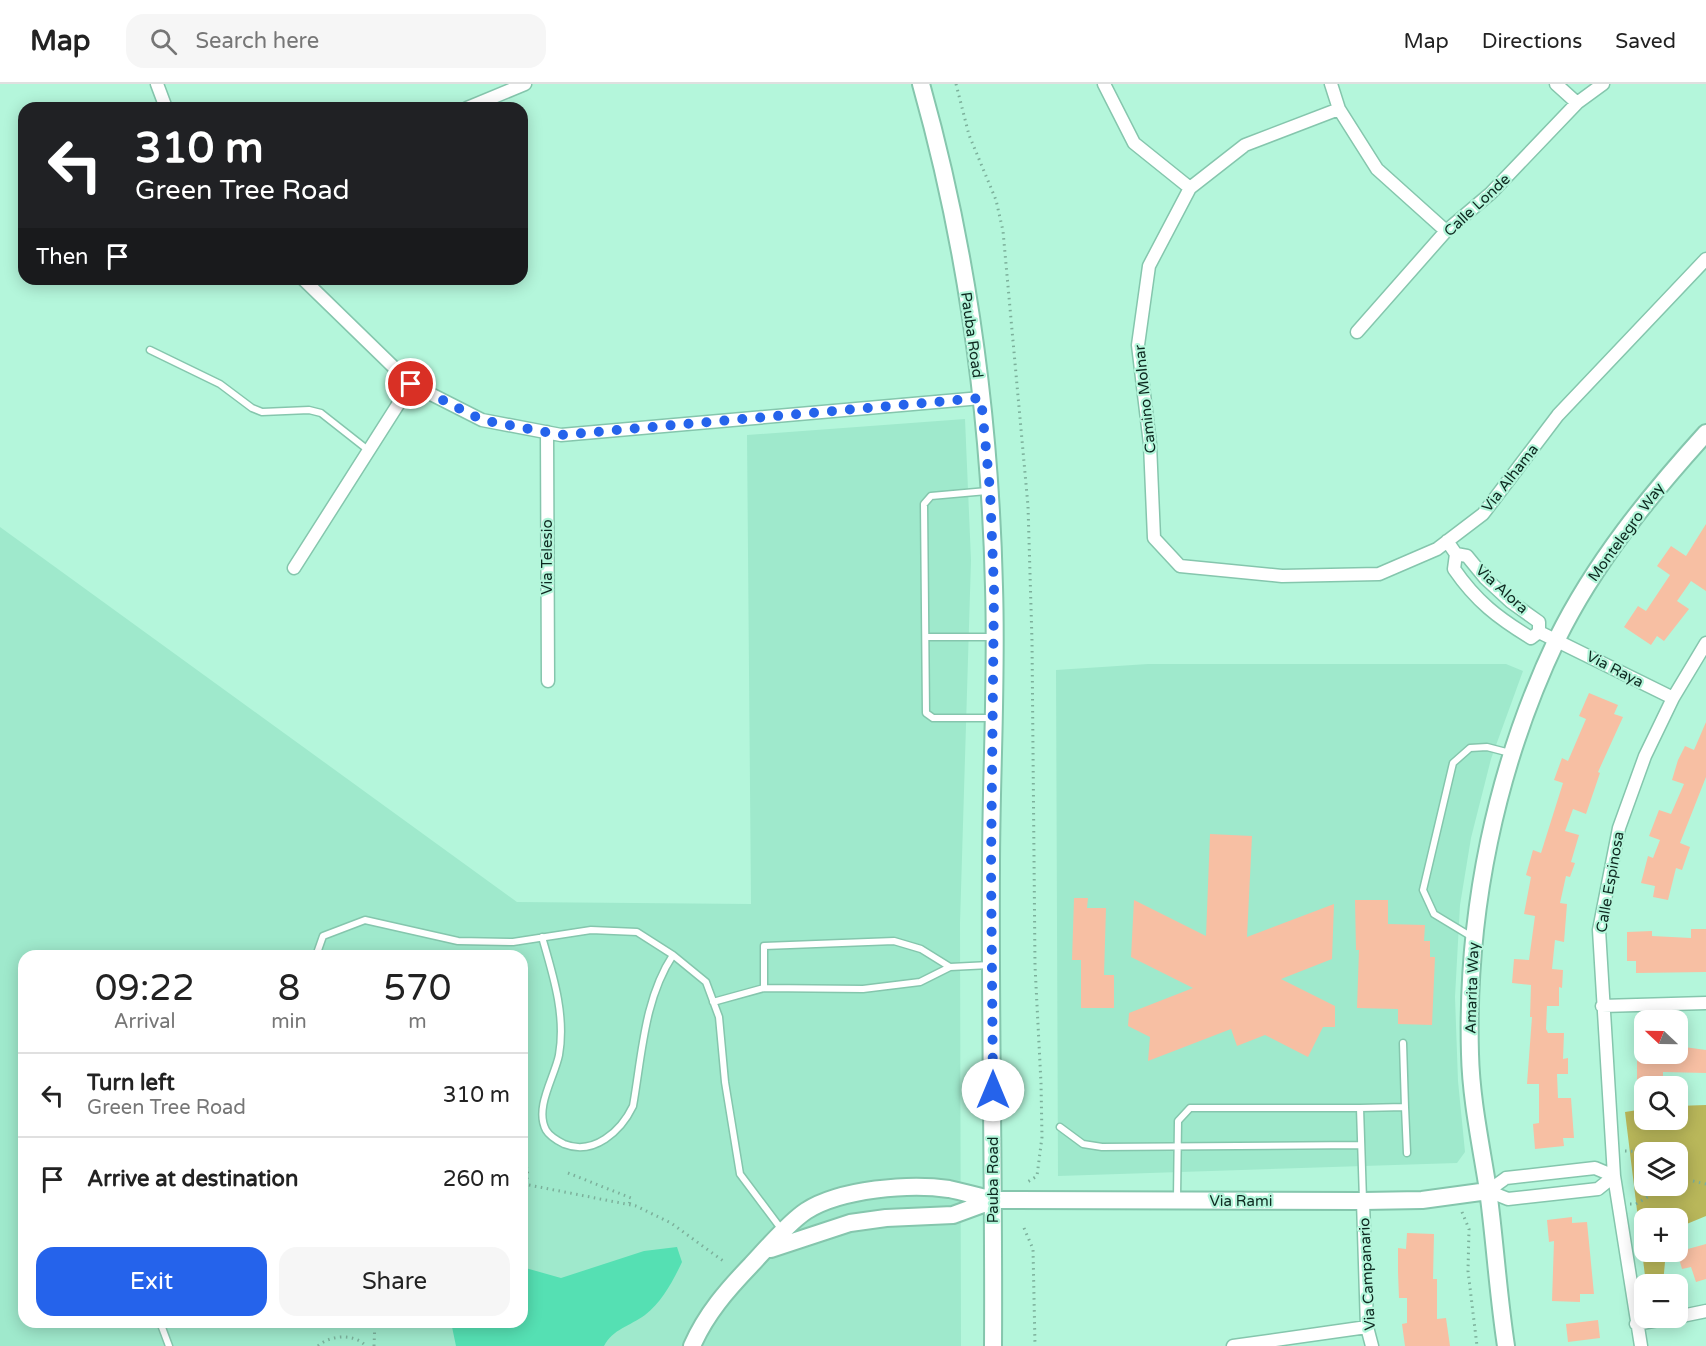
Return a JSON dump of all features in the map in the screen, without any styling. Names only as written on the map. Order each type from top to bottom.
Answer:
[{"type":"street","points":[[157,84],[163,102]]},
{"type":"street","points":[[481,102],[525,84]]},
{"type":"street","name":"Pauba Road","points":[[921,84],[949,194],[981,398],[990,490],[995,637],[992,718],[991,965],[993,1346]]},
{"type":"street","points":[[1104,84],[1134,143],[1190,188]]},
{"type":"street","points":[[1331,84],[1339,109],[1377,169],[1446,231]]},
{"type":"street","points":[[1556,84],[1577,103]]},
{"type":"street","name":"Calle Londe","points":[[1358,332],[1446,231],[1491,193],[1577,103],[1603,84]]},
{"type":"street","name":"Camino Molnar","points":[[1180,566],[1154,538],[1150,444],[1138,345],[1149,266],[1190,188],[1245,145],[1339,109]]},
{"type":"street","name":"Via Alhama","points":[[1180,566],[1282,576],[1378,574],[1437,549],[1483,514],[1558,415],[1706,259]]},
{"type":"street","points":[[309,285],[411,384],[482,420],[561,435],[981,398]]},
{"type":"street","points":[[294,568],[411,384]]},
{"type":"street","name":"Via Telesio","points":[[547,432],[548,681]]},
{"type":"street","name":"Montelegro Way","points":[[1557,640],[1615,542],[1659,484],[1706,433]]},
{"type":"street","name":"Via Alora","points":[[1447,541],[1456,554],[1454,569],[1469,590],[1498,619],[1531,638],[1539,632]]},
{"type":"street","name":"Via Alora","points":[[1456,554],[1467,556],[1485,578],[1511,602],[1539,622],[1539,632]]},
{"type":"street","name":"Via Alora","points":[[1539,632],[1557,640]]},
{"type":"street","name":"Via Raya","points":[[1557,640],[1673,698]]},
{"type":"street","name":"Amarita Way","points":[[1506,1346],[1470,1056],[1474,939],[1479,896],[1493,824],[1514,754],[1557,640]]},
{"type":"street","name":"Calle Espinosa","points":[[1634,1311],[1614,1176],[1599,930],[1619,828],[1645,756],[1673,698],[1706,643]]},
{"type":"street","points":[[1602,1006],[1706,1003]]},
{"type":"street","name":"Via Rami","points":[[994,1200],[1177,1202],[1422,1200],[1488,1191],[1506,1178],[1595,1168],[1614,1176],[1598,1189],[1508,1199],[1488,1191]]},
{"type":"street","points":[[692,1346],[701,1326],[725,1292],[806,1211],[847,1194],[894,1188],[948,1189],[994,1200]]},
{"type":"street","points":[[763,1252],[850,1223],[886,1218],[953,1215],[994,1200]]},
{"type":"street","name":"Via Campanario","points":[[1363,1201],[1367,1326],[1372,1346]]},
{"type":"street","points":[[1688,1315],[1706,1311]]},
{"type":"street","points":[[1233,1346],[1367,1326]]},
{"type":"street","name":"Calle Espinosa","points":[[1637,1328],[1641,1346]]},
{"type":"lane","points":[[150,350],[220,384],[252,408],[262,412],[309,410],[321,413],[369,450]]},
{"type":"lane","points":[[990,490],[931,496],[924,504],[926,713],[933,718],[992,718]]},
{"type":"lane","points":[[926,637],[995,637]]},
{"type":"lane","points":[[1474,939],[1434,914],[1423,890],[1429,856],[1453,763],[1470,748],[1487,747],[1514,754]]},
{"type":"lane","points":[[318,950],[323,936],[365,920],[458,941],[513,942],[591,930],[637,932],[673,955],[706,982],[719,1017],[725,1082],[740,1174],[784,1232]]},
{"type":"lane","points":[[542,937],[557,994],[561,1027],[559,1057],[543,1105],[546,1130],[556,1141],[570,1146],[598,1144],[626,1121],[633,1106],[652,998],[659,976],[673,955]]},
{"type":"lane","points":[[764,988],[764,946],[894,941],[921,949],[950,967]]},
{"type":"lane","points":[[714,1002],[764,988],[863,989],[920,982],[950,967],[991,965]]},
{"type":"lane","points":[[1403,1043],[1407,1153]]},
{"type":"lane","points":[[1177,1202],[1178,1121],[1190,1108],[1405,1107]]},
{"type":"lane","points":[[1360,1108],[1363,1201]]},
{"type":"lane","points":[[1060,1126],[1083,1144],[1102,1147],[1361,1145]]},
{"type":"lane","points":[[162,1328],[169,1346]]},
{"type":"path","points":[[956,84],[969,135],[996,200],[1003,231],[1028,506],[1032,641],[1035,966],[1042,1137],[1037,1176],[1026,1183]]},
{"type":"path","points":[[1612,1151],[1634,1152]]},
{"type":"path","points":[[568,1173],[631,1198],[629,1204]]},
{"type":"path","points":[[1693,1181],[1706,1184]]},
{"type":"path","points":[[529,1185],[629,1204],[671,1223],[726,1263]]},
{"type":"path","points":[[1618,1205],[1636,1204],[1649,1196]]},
{"type":"path","points":[[1462,1212],[1469,1229],[1468,1271],[1477,1346]]},
{"type":"path","points":[[1024,1228],[1033,1249],[1035,1346]]},
{"type":"path","points":[[374,1346],[375,1328]]},
{"type":"path","points":[[318,1346],[333,1337],[343,1337],[355,1338],[366,1346]]},
{"type":"shaded area","points":[[965,419],[971,560],[960,923],[961,1346],[0,1346],[0,527],[517,902],[751,904],[747,435]]},
{"type":"shaded area","points":[[1148,664],[1506,664],[1523,671],[1491,759],[1471,838],[1460,905],[1455,997],[1458,1081],[1465,1152],[1457,1163],[1058,1176],[1056,670]]},
{"type":"shaded area","points":[[1706,1105],[1706,1216],[1688,1223],[1688,1208],[1637,1208],[1635,1196],[1688,1196],[1688,1142],[1634,1142],[1634,1186],[1625,1112],[1634,1111],[1634,1130],[1688,1130],[1688,1106]]},
{"type":"shaded area","points":[[677,1247],[682,1262],[662,1298],[651,1310],[622,1328],[604,1346],[456,1346],[452,1328],[528,1328],[528,1269],[561,1278],[644,1251]]},
{"type":"shaded area","points":[[1643,1262],[1665,1262],[1664,1274],[1645,1274]]},
{"type":"building","points":[[1706,524],[1706,591],[1691,581],[1677,601],[1689,609],[1664,641],[1657,636],[1651,645],[1624,627],[1638,606],[1646,611],[1670,575],[1657,566],[1671,546],[1686,556]]},
{"type":"building","points":[[1589,693],[1618,705],[1614,714],[1623,717],[1598,772],[1600,773],[1586,814],[1573,809],[1565,831],[1579,835],[1571,862],[1575,863],[1570,877],[1566,876],[1560,903],[1567,904],[1564,942],[1555,940],[1552,969],[1563,970],[1562,988],[1559,987],[1559,1006],[1547,1006],[1546,1029],[1548,1033],[1564,1033],[1563,1059],[1568,1058],[1568,1074],[1557,1074],[1558,1098],[1571,1098],[1574,1138],[1563,1138],[1564,1146],[1535,1149],[1533,1124],[1539,1123],[1539,1084],[1527,1084],[1532,1017],[1530,1017],[1531,985],[1512,983],[1514,959],[1529,960],[1535,916],[1524,914],[1531,877],[1526,875],[1533,850],[1541,853],[1563,783],[1554,780],[1562,758],[1568,761],[1586,719],[1579,716]]},
{"type":"building","points":[[1706,722],[1706,777],[1680,843],[1690,847],[1682,870],[1676,868],[1668,900],[1653,897],[1655,886],[1641,883],[1648,856],[1653,858],[1660,840],[1649,836],[1659,810],[1671,814],[1684,784],[1672,780],[1678,760],[1685,746],[1694,750]]},
{"type":"building","points":[[1210,834],[1252,836],[1247,937],[1334,904],[1332,959],[1281,979],[1335,1006],[1335,1027],[1323,1027],[1308,1057],[1265,1035],[1237,1046],[1231,1029],[1148,1061],[1150,1037],[1128,1026],[1129,1013],[1193,988],[1131,957],[1134,900],[1206,936]]},
{"type":"building","points":[[1074,898],[1088,898],[1087,908],[1106,908],[1104,975],[1114,975],[1114,1008],[1081,1008],[1081,960],[1072,960]]},
{"type":"building","points":[[1355,900],[1388,900],[1388,924],[1425,925],[1424,941],[1430,941],[1430,957],[1435,957],[1432,1025],[1398,1024],[1398,1009],[1357,1008],[1359,950],[1356,950]]},
{"type":"building","points":[[1691,929],[1706,929],[1706,972],[1636,973],[1636,961],[1627,961],[1627,932],[1652,931],[1652,936],[1691,938]]},
{"type":"building","points":[[1688,1048],[1706,1050],[1706,1073],[1663,1072],[1663,1076],[1637,1076],[1637,1064],[1688,1064]]},
{"type":"building","points":[[1572,1217],[1572,1223],[1587,1222],[1594,1294],[1580,1294],[1580,1302],[1552,1301],[1554,1241],[1549,1242],[1547,1220]]},
{"type":"building","points":[[1407,1233],[1434,1234],[1433,1279],[1437,1279],[1437,1319],[1446,1318],[1450,1346],[1405,1346],[1402,1324],[1407,1323],[1407,1298],[1399,1298],[1398,1248],[1406,1249]]},
{"type":"building","points":[[1706,1244],[1706,1279],[1696,1282],[1691,1267],[1682,1269],[1680,1262],[1688,1262],[1688,1249]]},
{"type":"building","points":[[1598,1320],[1600,1338],[1568,1342],[1566,1324]]},
{"type":"route","points":[[411,384],[482,420],[561,435],[981,398],[990,490],[995,637],[991,867],[993,1090]]}]
